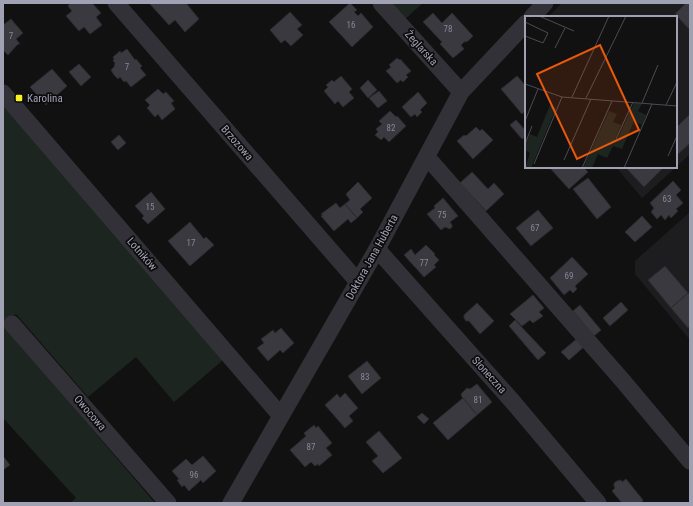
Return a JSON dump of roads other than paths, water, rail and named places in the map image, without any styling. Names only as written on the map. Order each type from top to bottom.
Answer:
[{"type":"street","name":"Brzozowa","points":[[116,3],[358,282]]},
{"type":"street","name":"Żeglarska","points":[[381,3],[461,92]]},
{"type":"street","points":[[533,16],[545,3]]},
{"type":"street","name":"Doktora Jana Huberta","points":[[231,503],[377,249],[461,92],[525,24]]},
{"type":"street","name":"Lotników","points":[[3,93],[281,416]]},
{"type":"street","points":[[427,157],[623,381],[690,461]]},
{"type":"street","name":"Słoneczna","points":[[377,249],[513,402],[598,503]]},
{"type":"street","name":"Owocowa","points":[[12,324],[168,503]]},
{"type":"place","name":"Karolina","points":[[19,98]]}]
